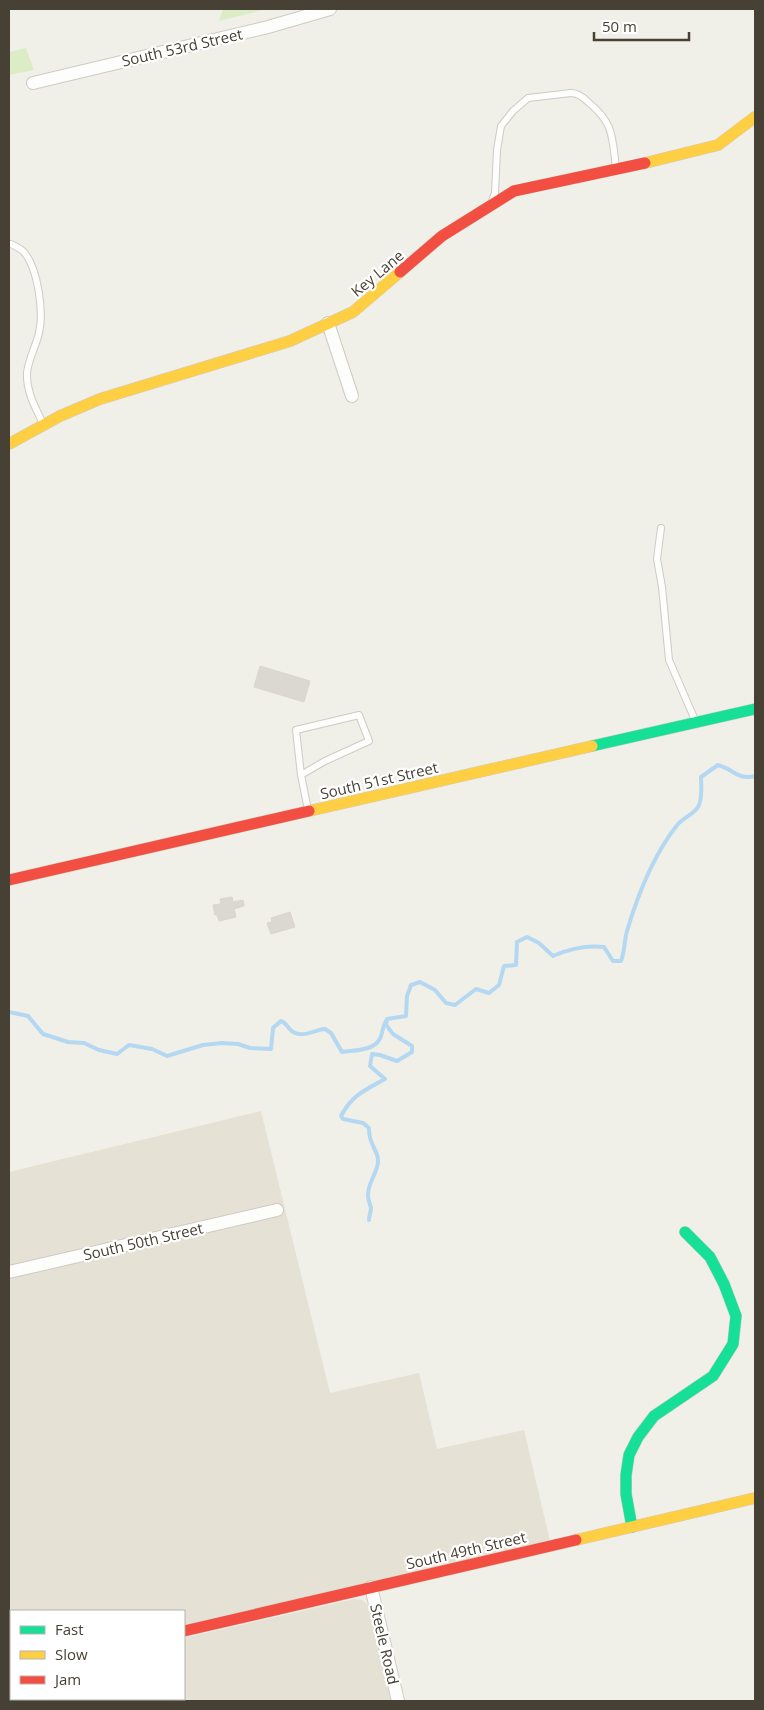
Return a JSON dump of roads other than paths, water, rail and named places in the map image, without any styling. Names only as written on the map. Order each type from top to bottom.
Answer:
[{"type":"street","name":"South 53rd Street","points":[[33,83],[268,27],[330,9]]},
{"type":"street","name":"Key Lane","points":[[9,444],[60,416],[100,399],[290,341],[353,312],[442,236],[514,191],[617,170],[718,144],[755,117]]},
{"type":"street","points":[[328,323],[352,396]]},
{"type":"street","name":"South 51st Street","points":[[9,880],[755,709]]},
{"type":"street","name":"South 50th Street","points":[[9,1272],[277,1210]]},
{"type":"street","points":[[632,1527],[626,1494],[626,1475],[629,1455],[638,1437],[654,1416],[713,1376],[733,1344],[736,1316],[724,1284],[710,1257],[685,1232]]},
{"type":"street","name":"South 49th Street","points":[[185,1631],[755,1498]]},
{"type":"street","name":"Steele Road","points":[[371,1587],[398,1701]]},
{"type":"lane","points":[[490,206],[495,193],[497,150],[501,126],[513,111],[528,98],[571,93],[582,96],[607,121],[617,170]]},
{"type":"lane","points":[[9,244],[24,252],[31,265],[42,307],[39,331],[27,373],[30,395],[44,425]]},
{"type":"lane","points":[[661,528],[657,560],[662,587],[669,660],[696,722]]},
{"type":"lane","points":[[301,775],[325,761],[369,741],[359,715],[296,730],[301,775],[309,811]]},
{"type":"waterway","points":[[369,1220],[371,1208],[368,1192],[378,1162],[377,1154],[370,1139],[369,1128],[363,1123],[343,1119],[341,1116],[354,1098],[385,1079],[370,1066],[372,1054],[397,1061],[412,1052],[412,1046],[393,1034],[386,1025],[387,1019],[406,1016],[407,996],[411,985],[420,982],[435,990],[446,1003],[455,1005],[476,989],[489,993],[499,985],[504,966],[516,965],[517,942],[527,937],[539,943],[553,956],[578,948],[604,947],[613,961],[621,961],[627,931],[647,875],[669,836],[680,822],[694,812],[700,804],[701,777],[718,765],[740,776],[755,776]]},
{"type":"waterway","points":[[9,1012],[28,1016],[43,1034],[68,1042],[84,1043],[99,1050],[117,1054],[129,1045],[152,1049],[167,1056],[203,1045],[222,1043],[238,1044],[250,1048],[271,1049],[273,1028],[281,1021],[297,1034],[325,1029],[331,1033],[342,1052],[362,1049],[376,1044],[386,1021]]}]
